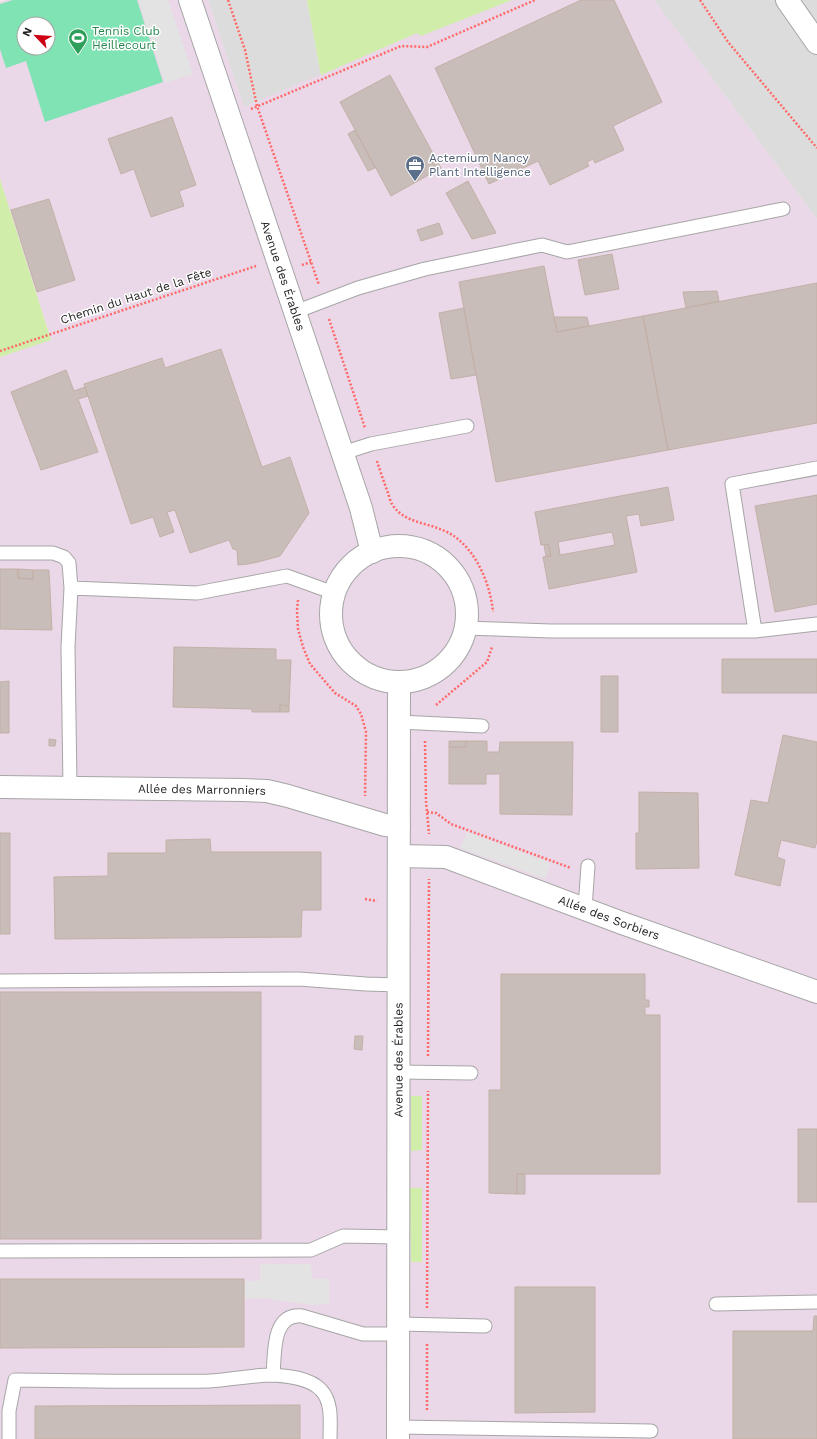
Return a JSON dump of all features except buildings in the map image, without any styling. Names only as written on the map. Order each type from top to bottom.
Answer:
[{"type":"street","name":"Avenue des Érables","points":[[190,0],[343,453],[361,508],[372,552]]},
{"type":"street","points":[[787,0],[817,43]]},
{"type":"street","points":[[403,546],[415,548],[428,553],[440,560],[449,568],[462,589],[467,615],[465,628],[460,643],[442,666],[430,674],[399,682],[382,680],[366,673],[353,664],[338,645],[333,630],[331,617],[334,594],[343,576],[360,559],[372,552],[390,547],[403,546]]},
{"type":"street","name":"Avenue des Érables","points":[[398,1433],[399,682]]},
{"type":"street","name":"Allée des Marronniers","points":[[0,787],[243,790],[267,792],[288,796],[385,825],[399,826]]},
{"type":"street","name":"Allée des Sorbiers","points":[[399,856],[446,857],[817,992]]},
{"type":"lane","points":[[295,312],[358,288],[425,269],[491,255],[542,245],[567,252],[783,209]]},
{"type":"lane","points":[[343,453],[371,444],[467,426]]},
{"type":"lane","points":[[755,631],[732,484],[817,468]]},
{"type":"lane","points":[[0,553],[53,553],[64,557],[68,564],[71,588],[68,647],[70,788]]},
{"type":"lane","points":[[71,588],[198,593],[287,576],[334,594]]},
{"type":"lane","points":[[465,628],[551,631],[755,631],[817,624]]},
{"type":"lane","points":[[399,722],[482,726]]},
{"type":"lane","points":[[585,908],[588,870]]},
{"type":"lane","points":[[0,981],[299,979],[399,985]]},
{"type":"lane","points":[[399,1072],[471,1073]]},
{"type":"lane","points":[[0,1251],[312,1250],[343,1236],[398,1237]]},
{"type":"lane","points":[[716,1304],[817,1302]]},
{"type":"lane","points":[[273,1375],[278,1329],[285,1321],[293,1316],[302,1316],[362,1334],[427,1324],[485,1326]]},
{"type":"lane","points":[[9,1439],[9,1411],[15,1380],[211,1380],[273,1375],[309,1382],[321,1390],[327,1400],[330,1411],[330,1439]]},
{"type":"lane","points":[[398,1433],[427,1428],[651,1431]]},
{"type":"path","points":[[228,0],[245,50],[257,106],[392,504],[403,516],[413,521],[441,529],[452,535],[466,548],[480,566],[492,601],[494,629],[493,646],[487,662],[435,705],[424,724],[427,812],[436,813],[451,824],[588,870]]},
{"type":"path","points":[[230,118],[401,46],[427,47],[535,0]]},
{"type":"path","points":[[700,0],[728,42],[817,148]]},
{"type":"path","name":"Chemin du Haut de la Fête","points":[[0,351],[278,259]]},
{"type":"path","points":[[304,582],[298,597],[298,629],[310,664],[335,693],[356,706],[366,732],[365,819]]},
{"type":"path","points":[[427,1428],[429,917]]},
{"type":"shaded area","points":[[6,0],[208,0],[244,107],[417,33],[421,35],[512,0],[654,0],[817,219],[817,1439],[0,1439],[0,357],[51,339],[0,179],[0,2]]},
{"type":"shaded area","points":[[138,0],[168,0],[193,74],[165,83]]},
{"type":"shaded area","points":[[208,0],[307,0],[321,75],[244,108]]},
{"type":"shaded area","points":[[654,0],[817,0],[817,219]]},
{"type":"shaded area","points":[[467,832],[551,863],[545,879],[460,848]]},
{"type":"shaded area","points":[[260,1264],[311,1264],[312,1279],[329,1278],[329,1304],[312,1305],[261,1298],[244,1299],[244,1281],[260,1281]]},
{"type":"green space","name":"Tennis Club Heillecourt","points":[[13,0],[137,0],[163,82],[45,122],[26,61],[6,68],[0,49],[0,4]]},
{"type":"green space","points":[[307,0],[512,0],[421,36],[417,33],[321,75]]},
{"type":"green space","points":[[0,179],[51,340],[0,357]]},
{"type":"green space","points":[[411,1096],[422,1096],[422,1150],[411,1151]]},
{"type":"green space","points":[[410,1188],[422,1188],[422,1262],[411,1262]]},
{"type":"place","name":"Tennis Club Heillecourt","points":[[78,55]]},
{"type":"place","name":"Actemium Nancy Plant Intelligence","points":[[415,182]]}]
